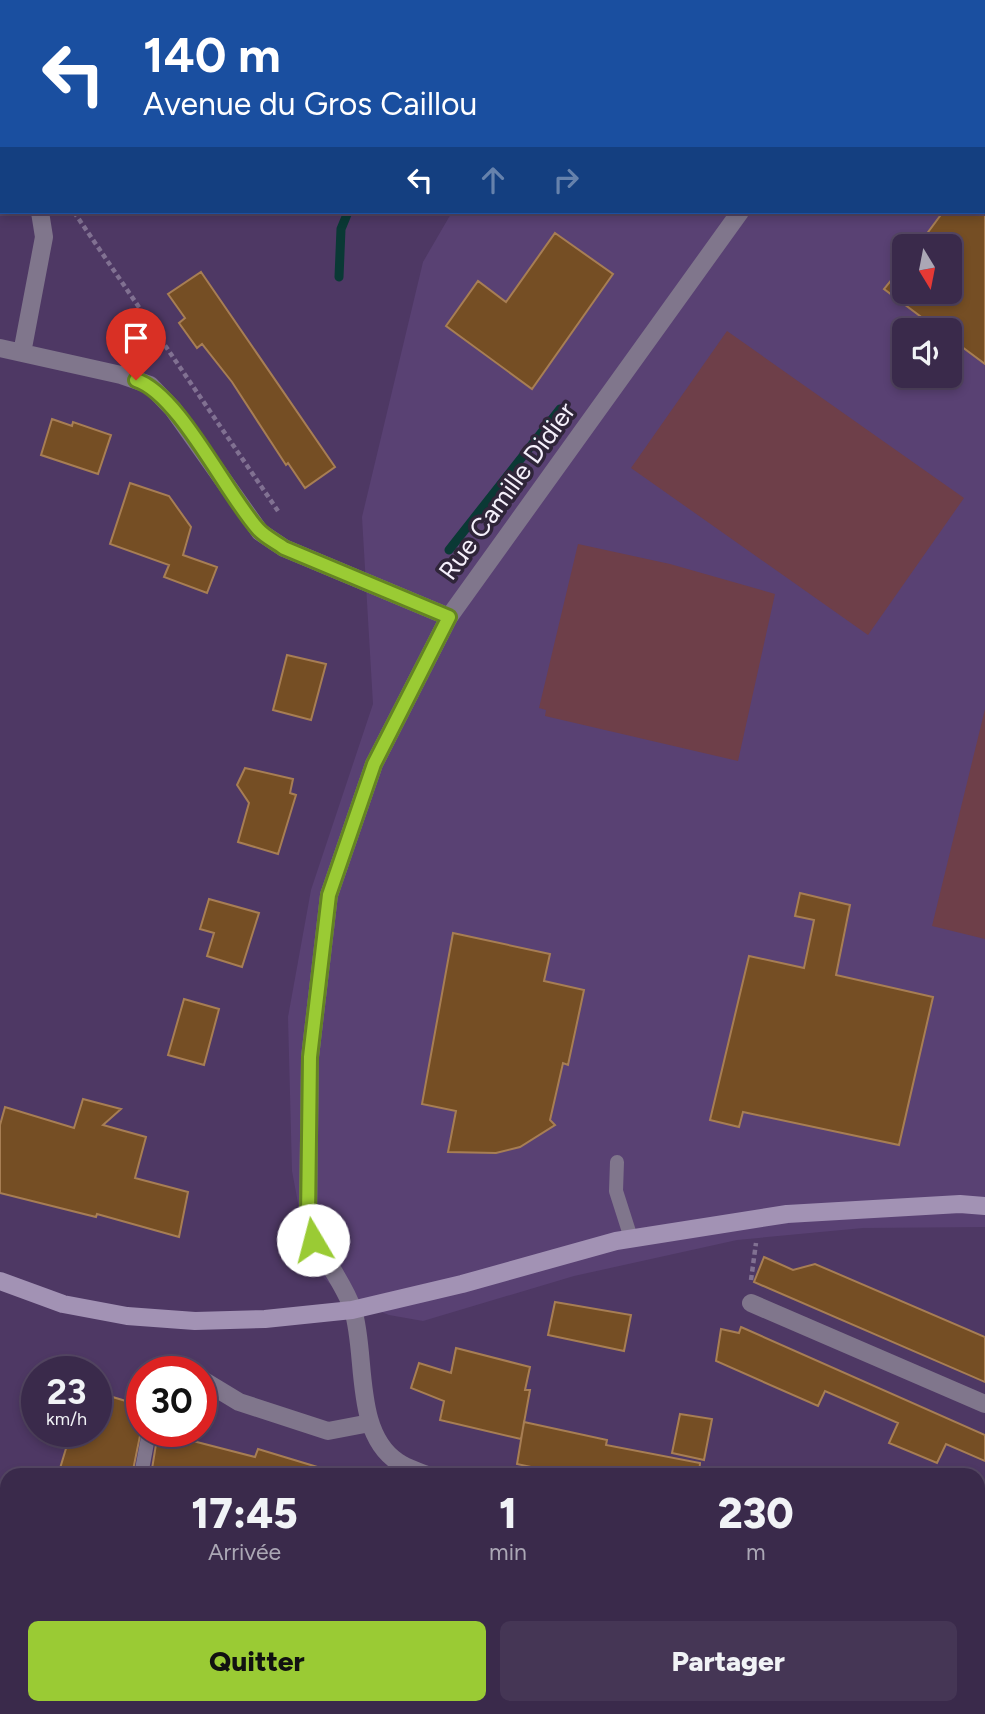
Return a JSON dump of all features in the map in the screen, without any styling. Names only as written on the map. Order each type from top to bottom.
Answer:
[{"type":"main road","points":[[0,1281],[63,1304],[127,1316],[195,1321],[265,1320],[352,1310],[631,1238],[787,1214],[960,1204],[985,1206]]},
{"type":"street","points":[[22,353],[44,237],[40,214]]},
{"type":"street","name":"Rue Camille Didier","points":[[352,1310],[313,1240],[308,1218],[310,1057],[329,895],[374,764],[449,617],[739,214]]},
{"type":"street","points":[[0,348],[150,384],[173,409],[260,531],[284,548],[449,617]]},
{"type":"street","points":[[751,1303],[985,1404]]},
{"type":"street","points":[[352,1310],[370,1423],[380,1445],[397,1462],[411,1468]]},
{"type":"street","points":[[217,1389],[239,1402],[328,1431],[370,1423]]},
{"type":"lane","points":[[617,1162],[615,1191],[631,1238]]},
{"type":"lane","points":[[142,1468],[146,1447]]},
{"type":"path","points":[[75,214],[284,520]]},
{"type":"path","points":[[751,1303],[750,1284],[760,1218]]},
{"type":"shaded area","points":[[451,214],[985,214],[985,1227],[863,1228],[737,1240],[574,1276],[423,1321],[389,1315],[359,1303],[334,1288],[319,1273],[307,1251],[292,1171],[288,1017],[311,890],[373,704],[362,517],[423,262]]},
{"type":"shaded area","points":[[727,331],[964,498],[868,635],[631,468]]},
{"type":"shaded area","points":[[578,544],[670,564],[775,594],[738,761],[545,716],[546,710],[539,708]]},
{"type":"shaded area","points":[[985,709],[985,939],[932,926]]},
{"type":"building","points":[[942,214],[985,214],[985,364],[962,347],[962,318],[923,318],[904,304],[962,304],[962,234],[927,234]]},
{"type":"building","points":[[555,233],[613,274],[532,389],[446,326],[478,281],[506,302]]},
{"type":"building","points":[[201,272],[335,467],[305,488],[288,463],[286,465],[232,382],[202,344],[197,348],[179,323],[185,318],[168,294]]},
{"type":"building","points":[[892,279],[892,295],[884,289]]},
{"type":"building","points":[[52,419],[72,426],[73,422],[111,435],[98,474],[41,455]]},
{"type":"building","points":[[130,483],[169,496],[191,527],[183,555],[217,567],[207,593],[164,577],[169,565],[110,544]]},
{"type":"building","points":[[287,655],[326,664],[311,720],[273,710]]},
{"type":"building","points":[[245,768],[293,779],[290,793],[296,795],[278,854],[238,842],[249,803],[237,785]]},
{"type":"building","points":[[800,893],[850,905],[836,975],[933,997],[899,1145],[743,1112],[739,1127],[710,1120],[749,956],[804,968],[814,920],[795,916]]},
{"type":"building","points":[[209,899],[259,913],[242,967],[207,956],[214,933],[200,929]]},
{"type":"building","points":[[453,933],[550,954],[544,981],[584,990],[568,1065],[563,1063],[550,1120],[555,1125],[520,1147],[496,1153],[448,1152],[456,1111],[422,1104]]},
{"type":"building","points":[[184,999],[219,1009],[204,1065],[168,1055]]},
{"type":"building","points":[[83,1099],[121,1109],[103,1125],[146,1137],[135,1178],[188,1192],[179,1237],[97,1214],[96,1217],[0,1193],[0,1125],[5,1107],[74,1128]]},
{"type":"building","points":[[764,1257],[793,1270],[815,1264],[985,1337],[985,1382],[754,1282]]},
{"type":"building","points":[[555,1302],[631,1315],[624,1351],[548,1335]]},
{"type":"building","points":[[741,1327],[985,1435],[985,1461],[946,1444],[937,1463],[889,1443],[898,1423],[825,1391],[818,1406],[716,1361],[721,1329],[739,1333]]},
{"type":"building","points":[[456,1348],[530,1367],[525,1390],[530,1390],[521,1439],[440,1420],[444,1401],[411,1388],[419,1363],[451,1373]]},
{"type":"building","points":[[112,1397],[126,1401],[126,1447],[138,1447],[133,1468],[60,1468],[66,1447],[112,1447]]},
{"type":"building","points":[[680,1414],[712,1419],[704,1460],[672,1453]]},
{"type":"building","points":[[524,1422],[607,1440],[606,1445],[700,1463],[700,1468],[536,1468],[517,1464]]},
{"type":"building","points":[[156,1447],[216,1447],[255,1457],[258,1449],[321,1468],[152,1468]]},
{"type":"waterway","points":[[339,277],[341,229],[347,214]]},
{"type":"waterway","points":[[449,550],[560,409]]},
{"type":"route","points":[[136,380],[150,384],[173,409],[260,531],[284,548],[449,617],[374,764],[329,895],[310,1057],[308,1218],[313,1240]]}]
